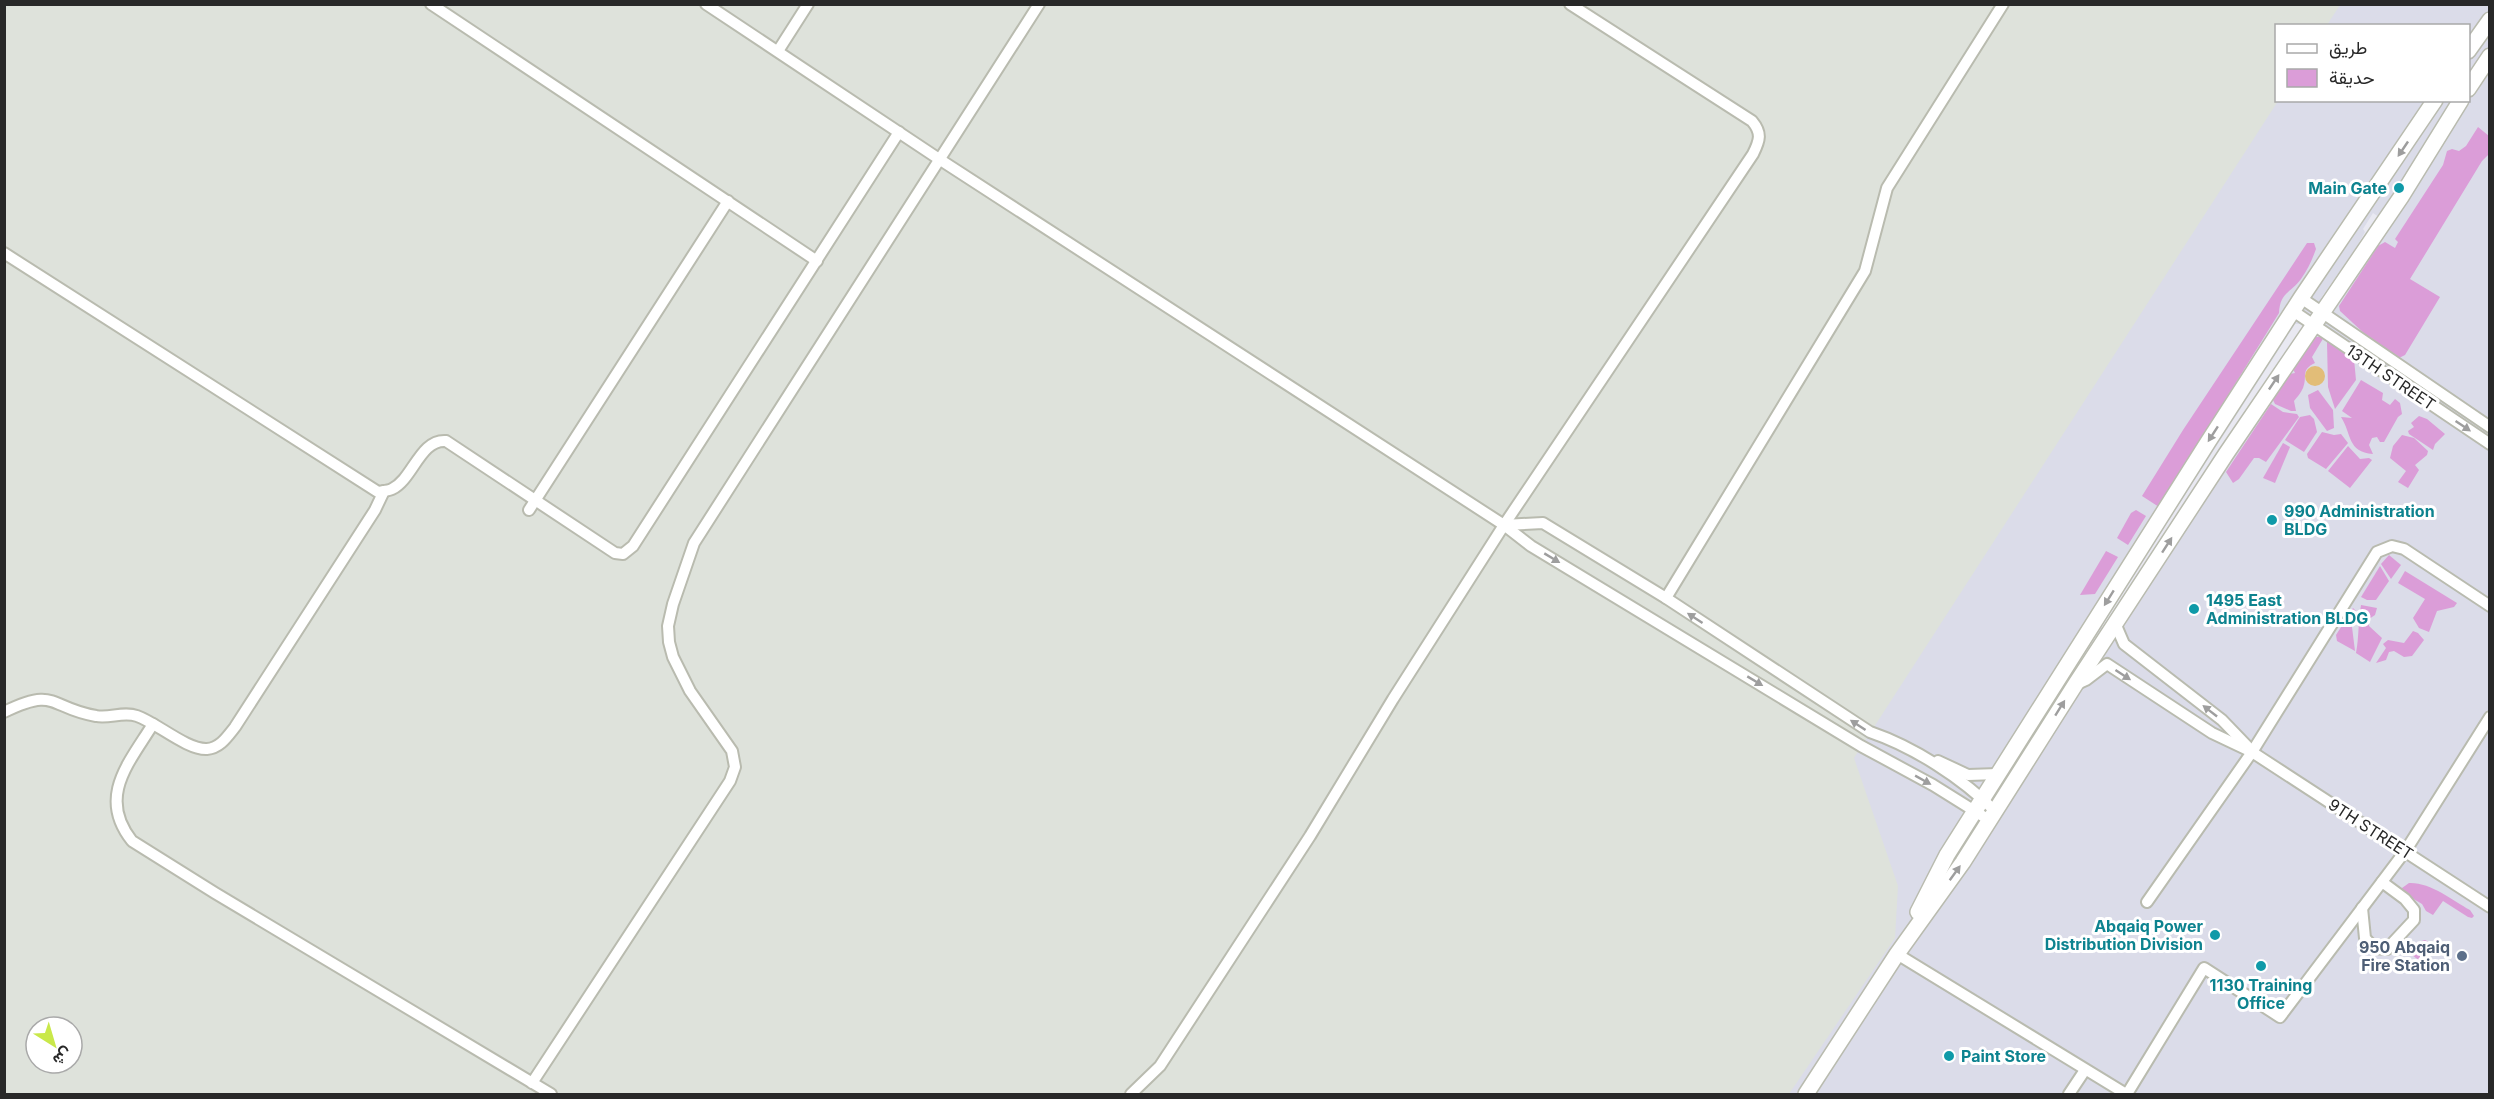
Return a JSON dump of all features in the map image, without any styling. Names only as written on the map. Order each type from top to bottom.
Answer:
[{"type":"street","points":[[431,4],[817,261]]},
{"type":"street","points":[[706,4],[939,159],[1504,525],[1531,546],[1861,746],[1978,805],[1992,816]]},
{"type":"street","points":[[778,51],[808,4]]},
{"type":"street","points":[[532,1083],[730,781],[735,767],[732,751],[680,674],[669,642],[668,626],[673,604],[694,543],[1040,4]]},
{"type":"street","points":[[1131,1095],[1161,1065],[1304,846],[1393,699],[1504,525],[1754,154],[1760,139],[1759,129],[1752,121],[1570,4]]},
{"type":"street","points":[[1666,598],[1865,271],[1887,188],[2003,4]]},
{"type":"street","points":[[2470,50],[2490,20]]},
{"type":"street","points":[[2470,87],[2490,56]]},
{"type":"street","points":[[1897,954],[1947,855],[1978,805],[2297,305],[2434,102]]},
{"type":"street","points":[[1806,1095],[1897,954],[1963,862],[2226,454],[2401,197],[2461,102]]},
{"type":"street","points":[[4,253],[367,487],[378,492],[398,485],[424,452],[440,440],[446,441],[615,553],[623,555],[629,551],[899,132]]},
{"type":"street","points":[[529,510],[728,201]]},
{"type":"street","name":"13TH STREET","points":[[2297,305],[2490,427]]},
{"type":"street","name":"13TH STREET","points":[[2318,319],[2490,444]]},
{"type":"street","points":[[4,712],[30,700],[44,698],[97,717],[120,714],[135,716],[200,749],[210,749],[225,740],[362,530],[384,491]]},
{"type":"street","points":[[1504,525],[1543,523],[1666,598],[1870,732],[1896,741],[1968,775],[1998,774]]},
{"type":"street","points":[[2147,902],[2252,752],[2377,552],[2392,546],[2404,549],[2490,606]]},
{"type":"street","points":[[2115,624],[2124,644],[2222,720],[2252,752]]},
{"type":"street","points":[[2075,685],[2086,680],[2107,664],[2212,733],[2252,752]]},
{"type":"street","points":[[1897,954],[2127,1095],[2204,968],[2280,1017],[2406,850],[2490,717]]},
{"type":"street","points":[[153,724],[123,772],[117,790],[116,813],[132,841],[551,1095]]},
{"type":"street","points":[[2479,734],[2490,741]]},
{"type":"street","points":[[1896,741],[1975,791],[1978,805]]},
{"type":"street","name":"9TH STREET","points":[[2252,752],[2406,850],[2490,907]]},
{"type":"street","points":[[2362,908],[2365,938],[2374,948],[2387,949],[2414,920],[2414,910],[2410,905],[2382,882]]},
{"type":"street","points":[[2069,1095],[2085,1070]]},
{"type":"shaded area","points":[[5,5],[2340,5],[2328,24],[2275,24],[2275,102],[2277,102],[1854,758],[1898,886],[1895,938],[1789,1094],[5,1094]]},
{"type":"shaded area","points":[[2373,213],[2379,217],[2323,300],[2321,298],[2357,246],[2365,232],[2363,229]]},
{"type":"shaded area","points":[[2295,324],[2301,324],[2306,328],[2106,626],[2102,628],[2102,624]]},
{"type":"shaded area","points":[[2315,366],[2322,369],[2325,376],[2322,383],[2315,386],[2308,383],[2305,376],[2308,369]]},
{"type":"green space","points":[[2478,127],[2489,136],[2489,154],[2482,161],[2410,279],[2440,297],[2405,355],[2397,359],[2379,347],[2340,311],[2339,306],[2378,246],[2385,242],[2395,248],[2398,242],[2395,239],[2443,165],[2447,151],[2452,149],[2459,151],[2466,146]]},
{"type":"green space","points":[[2307,243],[2314,243],[2316,249],[2306,272],[2281,301],[2279,313],[2159,507],[2142,496]]},
{"type":"green space","points":[[2316,337],[2324,337],[2312,357],[2315,363],[2306,371],[2303,388],[2294,401],[2296,411],[2275,404],[2273,400],[2289,374],[2295,373],[2293,369]]},
{"type":"green space","points":[[2330,340],[2354,359],[2356,380],[2335,409],[2328,387],[2327,342]]},
{"type":"green space","points":[[2361,380],[2383,393],[2382,400],[2390,405],[2395,399],[2400,403],[2402,414],[2384,442],[2380,442],[2377,437],[2372,438],[2369,445],[2373,454],[2365,453],[2354,446],[2341,417],[2352,418],[2342,411]]},
{"type":"green space","points":[[2318,390],[2333,410],[2334,428],[2327,431],[2310,408],[2308,395]]},
{"type":"green space","points":[[2271,404],[2283,412],[2297,414],[2299,417],[2266,462],[2254,458],[2239,479],[2233,483],[2226,472]]},
{"type":"green space","points":[[2310,415],[2314,419],[2317,432],[2304,452],[2285,440],[2300,417]]},
{"type":"green space","points":[[2419,416],[2427,419],[2445,434],[2435,444],[2433,450],[2409,434],[2408,431],[2414,427],[2411,423]]},
{"type":"green space","points":[[2322,432],[2341,434],[2348,443],[2326,469],[2308,458],[2307,454]]},
{"type":"green space","points":[[2402,435],[2414,438],[2428,451],[2427,455],[2415,465],[2419,470],[2408,488],[2398,482],[2406,471],[2390,458],[2393,446]]},
{"type":"green space","points":[[2283,443],[2290,447],[2275,483],[2263,478]]},
{"type":"green space","points":[[2348,446],[2360,459],[2372,460],[2350,488],[2328,471]]},
{"type":"green space","points":[[2136,510],[2146,516],[2128,545],[2117,538],[2131,513]]},
{"type":"green space","points":[[2106,551],[2118,557],[2095,594],[2080,595]]},
{"type":"green space","points":[[2389,555],[2401,565],[2391,579],[2381,564]]},
{"type":"green space","points":[[2380,566],[2389,581],[2376,600],[2367,600],[2361,597]]},
{"type":"green space","points":[[2405,571],[2457,603],[2454,607],[2437,611],[2429,632],[2419,628],[2413,618],[2425,599],[2398,583]]},
{"type":"green space","points":[[2361,605],[2377,608],[2375,615],[2369,619],[2369,626],[2382,638],[2370,662],[2356,653]]},
{"type":"green space","points":[[2353,608],[2356,611],[2352,627],[2355,651],[2337,641],[2336,635]]},
{"type":"green space","points":[[2413,631],[2424,640],[2412,656],[2404,657],[2394,651],[2389,652],[2386,660],[2376,663],[2386,648],[2383,644],[2388,640],[2404,643]]},
{"type":"green space","points":[[2409,883],[2425,885],[2441,892],[2470,910],[2474,916],[2468,917],[2443,901],[2433,915],[2426,911],[2422,904],[2402,892],[2402,888]]},
{"type":"green space","points":[[2437,939],[2438,941],[2423,963],[2409,953],[2415,943],[2425,940],[2431,943]]},
{"type":"place","name":"Main Gate","points":[[2399,188]]},
{"type":"place","name":"990 Administration BLDG","points":[[2272,520]]},
{"type":"place","name":"1495 East Administration BLDG","points":[[2194,609]]},
{"type":"place","name":"Abqaiq Power Distribution Division","points":[[2215,935]]},
{"type":"place","name":"950 Abqaiq Fire Station","points":[[2462,956]]},
{"type":"place","name":"1130 Training Office","points":[[2261,966]]},
{"type":"place","name":"Paint Store","points":[[1949,1056]]}]
